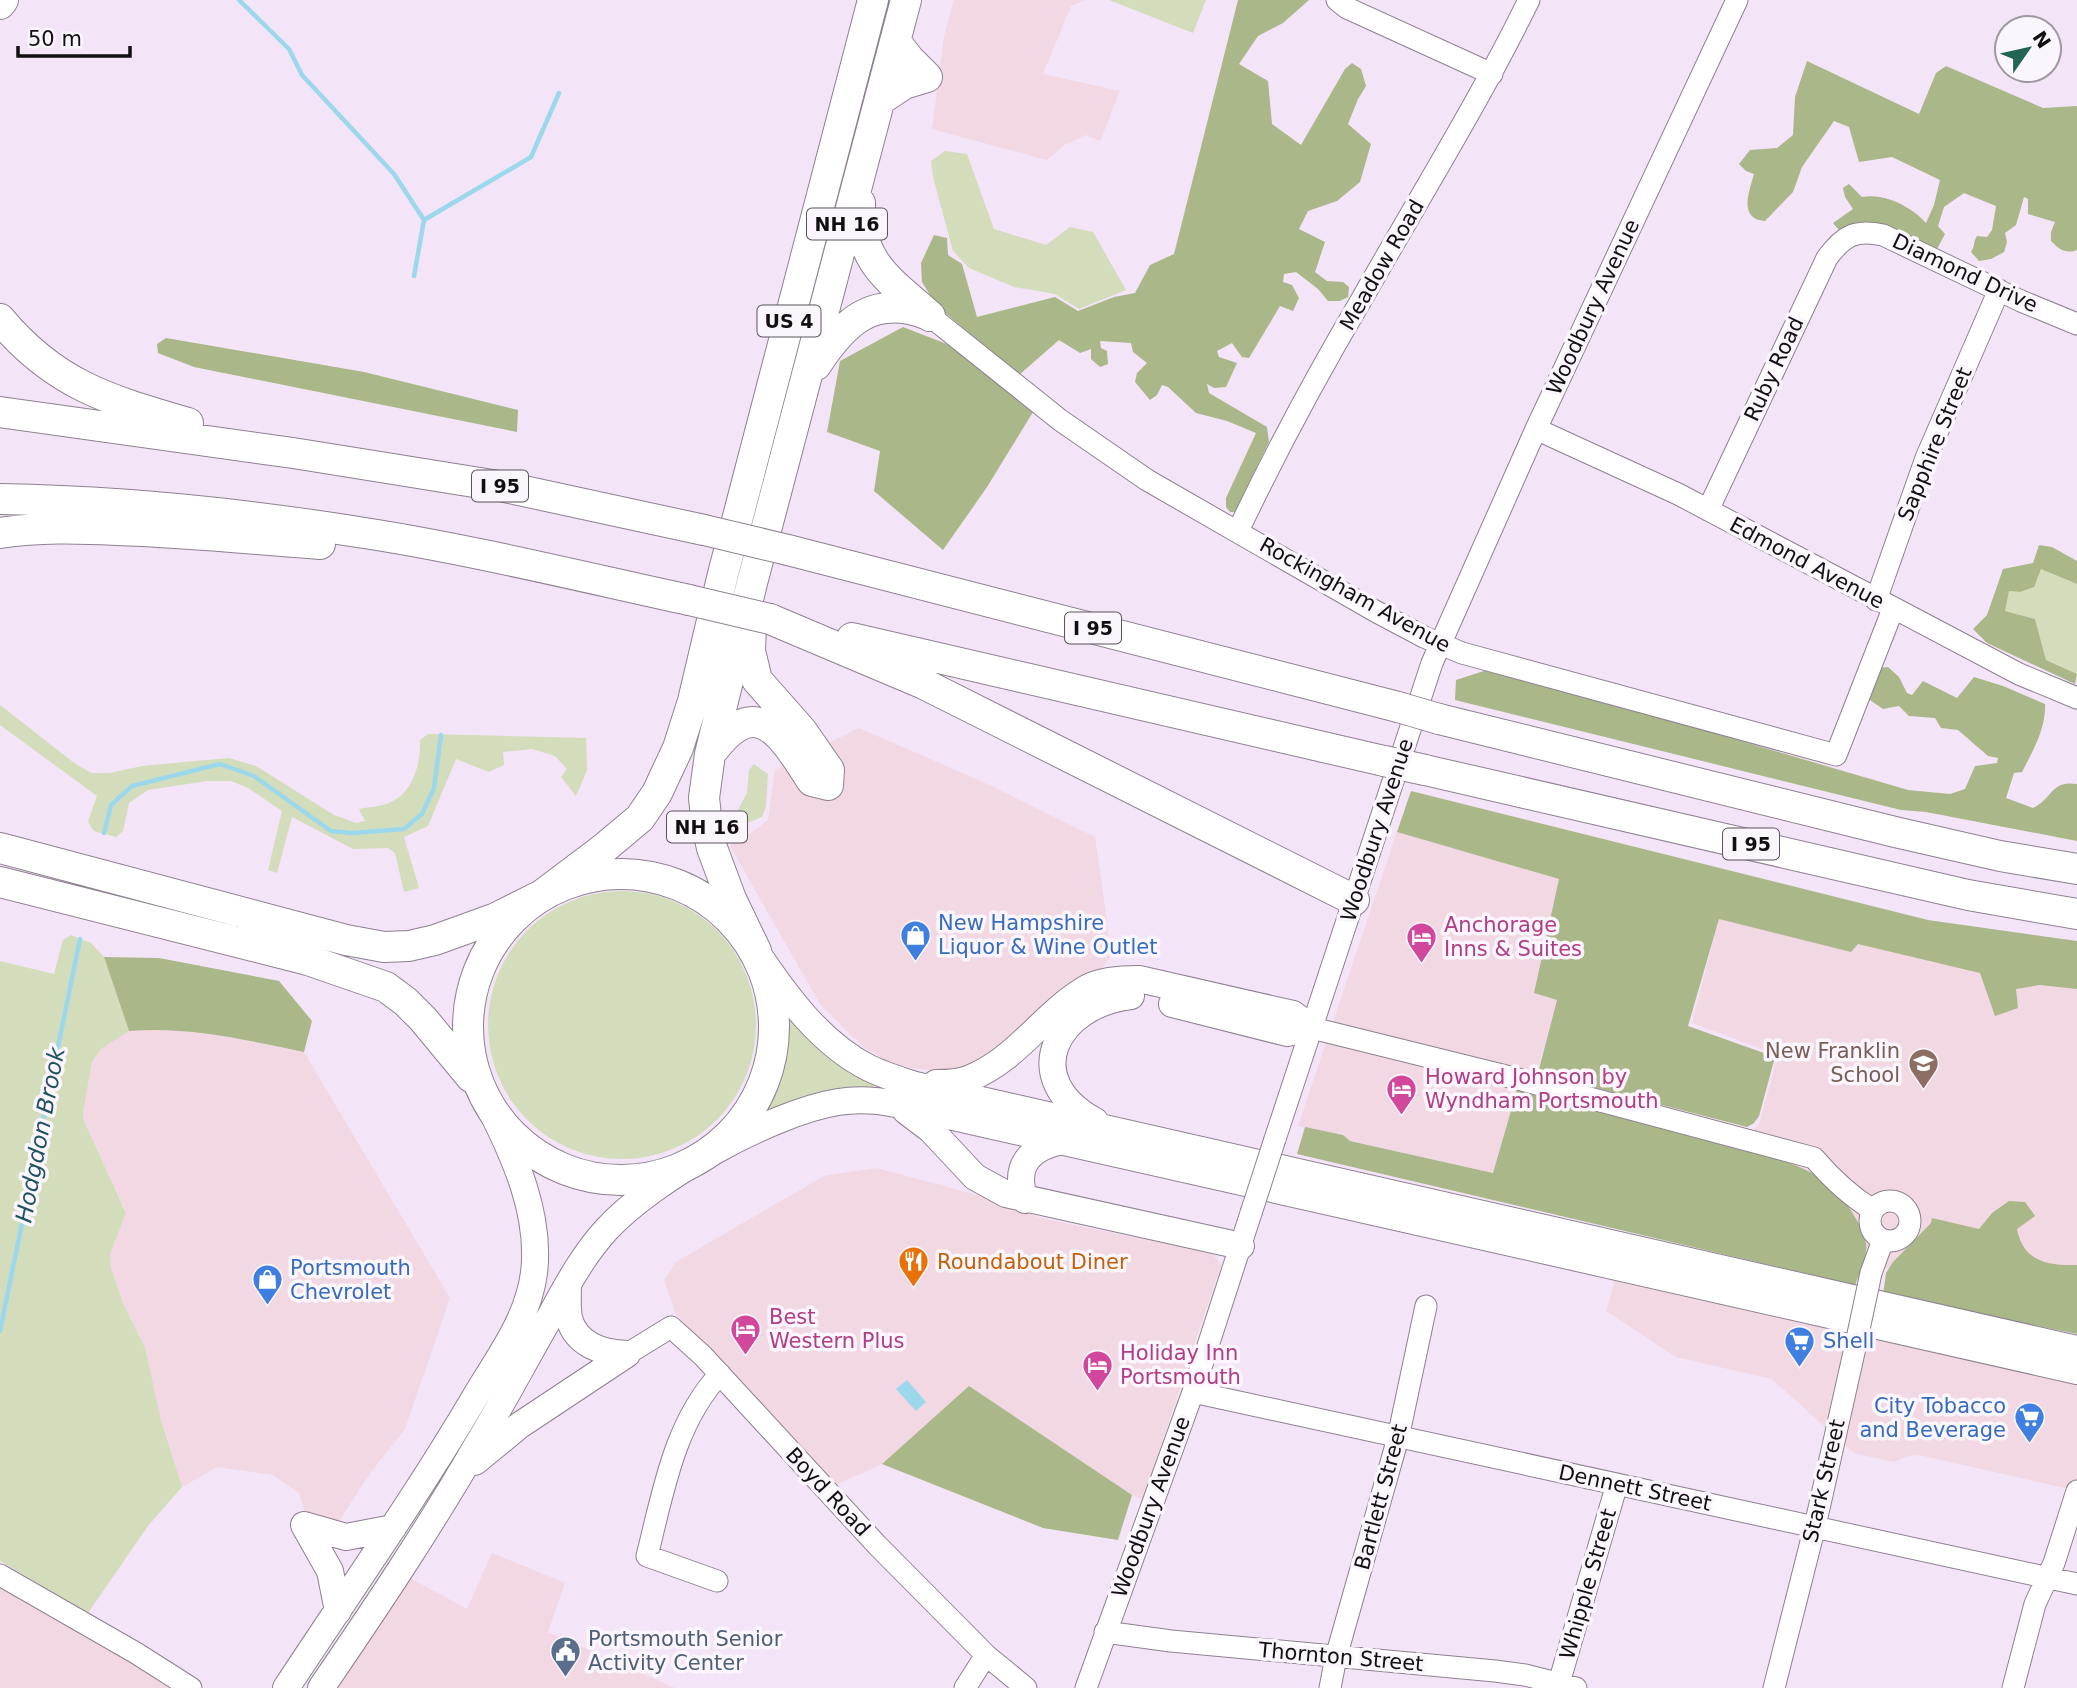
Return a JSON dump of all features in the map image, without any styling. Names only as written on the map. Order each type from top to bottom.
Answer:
[{"type":"highway","name":"US 4","points":[[542,895],[640,818],[657,793],[678,748],[693,701],[723,574],[872,0]]},
{"type":"highway","name":"NH 16","points":[[756,951],[726,886],[706,825],[705,798],[710,754],[752,583],[906,0]]},
{"type":"highway","points":[[880,100],[904,84],[927,77],[895,41]]},
{"type":"highway","points":[[860,177],[859,219],[868,253],[887,278],[930,316]]},
{"type":"highway","points":[[805,385],[837,335],[862,316],[885,307],[902,307],[930,316]]},
{"type":"highway","points":[[0,319],[20,342],[47,365],[87,390],[113,401],[293,453]]},
{"type":"highway","name":"I 95","points":[[0,412],[293,453],[505,487],[704,530],[1439,719],[1895,832],[2000,856],[2077,869]]},
{"type":"highway","name":"I 95","points":[[0,499],[55,500],[227,514],[411,541],[689,600],[1968,895],[2077,914]]},
{"type":"highway","points":[[0,533],[72,528],[321,544],[411,541]]},
{"type":"highway","points":[[710,754],[736,727],[757,722],[766,725],[783,739],[812,781],[828,785],[829,770],[802,731],[766,692],[752,668],[752,583]]},
{"type":"highway","points":[[770,619],[924,684],[1354,900]]},
{"type":"highway","points":[[0,838],[62,865]]},
{"type":"highway","points":[[0,848],[346,940],[384,947],[409,946],[435,940],[496,918],[566,883],[593,876],[626,874],[664,881],[697,894],[722,910],[744,932],[767,976],[773,1009],[772,1045],[763,1082],[751,1107],[734,1130],[689,1165],[635,1180],[615,1181],[578,1175],[527,1149],[500,1122],[484,1097],[423,1019],[386,987],[308,960],[0,881]]},
{"type":"highway","points":[[484,1097],[469,1052],[467,1032],[467,1013],[476,975],[503,927],[542,895]]},
{"type":"main road","points":[[756,951],[794,1003],[836,1045],[868,1068],[915,1085],[2077,1349]]},
{"type":"main road","points":[[915,1085],[965,1081],[981,1073],[1017,1049],[1084,989],[1122,979],[1149,981],[1293,1014],[1312,1028]]},
{"type":"main road","points":[[1122,1133],[1077,1111],[1065,1099],[1054,1075],[1052,1063],[1060,1035],[1087,1009],[1103,1001],[1132,996],[1287,1033],[1312,1028]]},
{"type":"main road","points":[[286,1688],[393,1528],[515,1330],[531,1287],[535,1245],[531,1213],[509,1149],[484,1097]]},
{"type":"main road","points":[[321,1688],[393,1582],[475,1449],[586,1255],[610,1226],[689,1165],[774,1122],[824,1105],[865,1100],[895,1104],[2077,1371]]},
{"type":"main road","points":[[895,1104],[931,1130],[975,1177],[1006,1194],[1241,1246]]},
{"type":"main road","points":[[1025,1200],[1020,1186],[1024,1164],[1040,1148],[1062,1141]]},
{"type":"main road","points":[[568,1284],[569,1317],[574,1330],[583,1341],[610,1353],[627,1354]]},
{"type":"main road","points":[[450,1489],[480,1458],[520,1425],[627,1354]]},
{"type":"main road","points":[[338,1611],[330,1571],[303,1525],[346,1537],[393,1528]]},
{"type":"street","points":[[1337,0],[1348,8],[1492,74]]},
{"type":"street","name":"Meadow Road","points":[[1238,531],[1330,353],[1492,74],[1528,0]]},
{"type":"street","name":"Woodbury Avenue","points":[[1086,1688],[1193,1392],[1440,645],[1536,429],[1737,0]]},
{"type":"street","name":"Diamond Drive","points":[[1851,235],[1867,232],[1883,235],[2077,324]]},
{"type":"street","name":"Ruby Road","points":[[1708,510],[1827,258],[1837,244],[1851,235]]},
{"type":"street","name":"Sapphire Street","points":[[1836,755],[1884,604],[1926,458],[1999,290]]},
{"type":"street","name":"Rockingham Avenue","points":[[930,316],[1060,420],[1120,462],[1174,496],[1375,611],[1440,645],[1499,664],[1836,755]]},
{"type":"street","name":"Edmond Avenue","points":[[1536,429],[1708,510],[2019,674],[2077,698]]},
{"type":"street","points":[[1312,1028],[1522,1080],[1814,1158],[1834,1182],[1873,1210]]},
{"type":"street","points":[[1891,1201],[1908,1213],[1910,1224],[1904,1236],[1894,1241],[1883,1240],[1873,1232],[1873,1210],[1891,1201]]},
{"type":"street","name":"Stark Street","points":[[1774,1688],[1815,1526],[1871,1273],[1883,1240]]},
{"type":"street","name":"Bartlett Street","points":[[1330,1688],[1336,1657],[1398,1438],[1426,1306]]},
{"type":"street","name":"Boyd Road","points":[[627,1354],[671,1327],[720,1374],[877,1545],[986,1655],[1026,1688]]},
{"type":"street","points":[[717,1581],[647,1556],[681,1435],[698,1400],[720,1374]]},
{"type":"street","name":"Dennett Street","points":[[1193,1392],[2077,1584]]},
{"type":"street","name":"Whipple Street","points":[[1568,1686],[1616,1484]]},
{"type":"street","points":[[2013,1688],[2035,1604],[2047,1578],[2077,1491]]},
{"type":"street","points":[[0,1575],[136,1653],[191,1688]]},
{"type":"street","name":"Thornton Street","points":[[1105,1632],[1171,1641],[1495,1671],[1525,1675],[1568,1686]]},
{"type":"street","points":[[965,1688],[986,1655]]},
{"type":"shaded area","points":[[954,0],[1086,0],[1071,6],[1043,74],[1120,91],[1100,141],[1086,135],[1064,145],[1047,160],[932,129],[944,36]]},
{"type":"shaded area","points":[[859,728],[983,782],[1095,837],[1110,957],[1100,972],[968,1074],[910,1068],[887,1061],[862,1046],[820,1004],[730,846],[768,820],[775,770]]},
{"type":"shaded area","points":[[1397,832],[1559,879],[1534,993],[1557,1000],[1531,1094],[1517,1091],[1493,1173],[1350,1141],[1343,1135],[1298,1126]]},
{"type":"shaded area","name":"New Franklin School","points":[[1721,911],[2077,977],[2077,1317],[1724,1226],[1749,1133],[1759,1125],[1778,1055],[1692,1023]]},
{"type":"shaded area","points":[[158,1028],[206,1032],[304,1052],[450,1298],[405,1429],[371,1472],[335,1527],[306,1515],[299,1493],[273,1475],[217,1467],[182,1487],[161,1420],[145,1347],[123,1303],[111,1268],[110,1254],[126,1212],[84,1121],[83,1113],[92,1062],[101,1049],[129,1031]]},
{"type":"shaded area","points":[[876,1168],[989,1198],[1044,1219],[1212,1253],[1221,1265],[1143,1499],[1132,1495],[969,1386],[882,1464],[833,1486],[676,1314],[664,1280],[676,1262],[824,1176]]},
{"type":"shaded area","points":[[1615,1281],[2077,1385],[2077,1480],[2065,1488],[1919,1455],[1894,1462],[1854,1453],[1772,1379],[1676,1357],[1606,1311]]},
{"type":"shaded area","points":[[492,1553],[565,1583],[548,1632],[675,1688],[337,1688],[410,1578],[467,1609]]},
{"type":"shaded area","points":[[0,1588],[132,1662],[173,1688],[0,1688]]},
{"type":"green space","points":[[1109,0],[1206,0],[1193,33]]},
{"type":"green space","points":[[1238,0],[1309,0],[1283,23],[1258,36],[1239,64],[1268,81],[1272,124],[1301,145],[1345,69],[1352,63],[1361,69],[1366,86],[1348,124],[1371,144],[1360,182],[1337,201],[1308,211],[1299,229],[1325,242],[1315,272],[1327,281],[1343,282],[1349,287],[1348,297],[1340,301],[1328,301],[1318,289],[1296,272],[1284,274],[1283,282],[1292,285],[1299,298],[1293,311],[1280,306],[1249,358],[1242,357],[1232,343],[1217,351],[1219,357],[1237,363],[1226,387],[1214,388],[1207,384],[1209,393],[1267,427],[1269,442],[1235,512],[1230,512],[1226,507],[1226,498],[1256,433],[1227,421],[1196,413],[1168,387],[1162,385],[1157,395],[1150,400],[1135,382],[1137,373],[1147,363],[1133,352],[1131,343],[1100,341],[1101,348],[1107,351],[1108,364],[1100,367],[1091,359],[1091,349],[1080,353],[1059,340],[1019,375],[936,305],[922,282],[921,263],[934,235],[947,238],[948,255],[962,264],[977,317],[1055,297],[1078,311],[1114,297],[1135,293],[1150,265],[1174,254]]},
{"type":"green space","points":[[1807,61],[1919,114],[1936,73],[1946,66],[2043,108],[2077,106],[2077,250],[2063,250],[2051,241],[2055,222],[2028,214],[2028,199],[2024,197],[2016,225],[2005,233],[2007,242],[2004,252],[1991,259],[1979,261],[1971,252],[1977,236],[1987,237],[1992,230],[1996,206],[1964,193],[1944,207],[1938,226],[1945,234],[1936,251],[1890,227],[1867,224],[1839,230],[1833,223],[1853,209],[1843,188],[1849,184],[1862,197],[1879,197],[1897,202],[1926,223],[1940,180],[1892,157],[1859,162],[1849,127],[1834,121],[1802,167],[1793,192],[1765,221],[1751,215],[1748,204],[1754,174],[1739,164],[1750,150],[1777,148],[1793,135],[1795,97]]},
{"type":"green space","points":[[945,151],[967,154],[994,229],[1046,245],[1070,227],[1093,232],[1126,290],[1079,309],[1055,294],[1014,287],[969,268],[953,251],[933,177],[931,161]]},
{"type":"green space","points":[[903,327],[957,348],[1033,412],[987,487],[943,550],[874,491],[880,451],[827,432],[840,361]]},
{"type":"green space","points":[[166,338],[364,372],[518,410],[517,432],[194,367],[158,353],[157,344]]},
{"type":"green space","points":[[2039,545],[2052,547],[2077,561],[2077,584],[2041,569],[2034,587],[2020,592],[2009,591],[2005,611],[2035,619],[2046,660],[2077,674],[2075,684],[1987,643],[1973,629],[1987,615],[2003,569],[2033,563]]},
{"type":"green space","points":[[2041,568],[2077,584],[2077,674],[2046,660],[2035,619],[2004,611],[2009,591],[2020,592]]},
{"type":"green space","points":[[1888,667],[1899,677],[1907,693],[1912,695],[1923,681],[1957,698],[1974,677],[2045,704],[2038,739],[2022,772],[2014,773],[2006,798],[2033,808],[2057,787],[2069,783],[2077,784],[2077,841],[1926,812],[1901,810],[1455,700],[1456,680],[1487,670],[1908,790],[1950,794],[1965,789],[1975,766],[1997,763],[1998,758],[1988,756],[1958,730],[1941,728],[1935,718],[1909,716],[1899,706],[1883,709],[1870,700],[1878,668]]},
{"type":"green space","points":[[0,705],[91,773],[229,758],[256,766],[334,815],[356,823],[365,821],[359,809],[380,806],[395,800],[408,787],[417,769],[420,740],[428,734],[586,738],[587,770],[576,796],[561,777],[567,769],[555,756],[532,749],[503,752],[504,765],[489,772],[456,759],[428,826],[404,837],[419,888],[404,892],[395,853],[388,848],[353,849],[292,817],[277,873],[268,870],[282,811],[248,788],[231,781],[207,781],[148,790],[129,803],[123,831],[116,837],[94,831],[88,822],[97,796],[0,725]]},
{"type":"green space","points":[[754,764],[768,774],[766,806],[762,817],[747,823],[740,818],[738,810],[747,793],[749,770]]},
{"type":"green space","points":[[1411,791],[1928,920],[2077,941],[2077,989],[2040,985],[2016,989],[2018,1008],[1995,1016],[1980,973],[1858,944],[1851,952],[1719,919],[1688,1026],[1775,1057],[1759,1116],[1754,1123],[1747,1127],[1538,1073],[1557,1000],[1534,993],[1559,879],[1397,832]]},
{"type":"green space","points":[[609,891],[635,891],[673,901],[697,913],[717,930],[734,950],[751,986],[756,1025],[751,1064],[734,1100],[717,1120],[697,1137],[661,1154],[635,1159],[609,1159],[583,1154],[547,1137],[518,1110],[510,1100],[493,1064],[488,1038],[488,1012],[493,986],[510,950],[537,921],[547,913],[583,896]]},
{"type":"green space","points":[[71,935],[91,943],[104,957],[129,1031],[101,1049],[92,1062],[83,1113],[84,1121],[126,1213],[110,1254],[111,1268],[123,1303],[145,1347],[161,1420],[182,1487],[148,1526],[88,1613],[0,1561],[0,961],[54,974],[63,940]]},
{"type":"green space","points":[[104,957],[159,958],[279,981],[312,1021],[304,1052],[195,1032],[129,1031]]},
{"type":"green space","points":[[791,1017],[875,1084],[873,1092],[770,1111],[768,1106],[785,1063]]},
{"type":"green space","points":[[1517,1090],[1776,1158],[1811,1172],[1838,1193],[1863,1232],[1866,1254],[1855,1285],[1297,1154],[1305,1127],[1343,1135],[1350,1141],[1493,1173]]},
{"type":"green space","points":[[2009,1201],[2025,1202],[2035,1216],[2017,1229],[2020,1240],[2031,1255],[2046,1262],[2077,1265],[2077,1334],[1883,1295],[1886,1273],[1893,1262],[1931,1223],[1932,1218],[1979,1229],[1992,1213]]},
{"type":"green space","points":[[969,1386],[1132,1495],[1118,1540],[1043,1528],[882,1464]]},
{"type":"water","points":[[907,1380],[926,1402],[916,1411],[896,1389]]},
{"type":"waterway","points":[[239,0],[289,49],[302,75],[394,174],[424,220]]},
{"type":"waterway","name":"Hodgdon Brook","points":[[414,276],[424,220],[531,157],[559,93]]},
{"type":"waterway","name":"Hodgdon Brook","points":[[104,833],[111,805],[132,786],[220,764],[254,776],[331,831],[352,833],[404,829],[422,814],[434,788],[441,735]]},
{"type":"waterway","name":"Hodgdon Brook","points":[[0,1331],[80,939]]},
{"type":"place","name":"New Hampshire Liquor & Wine Outlet","points":[[915,962]]},
{"type":"place","name":"Anchorage Inns & Suites","points":[[1421,964]]},
{"type":"place","name":"New Franklin School","points":[[1923,1090]]},
{"type":"place","name":"Howard Johnson by Wyndham Portsmouth","points":[[1402,1116]]},
{"type":"place","name":"Roundabout Diner","points":[[914,1289]]},
{"type":"place","name":"Portsmouth Chevrolet","points":[[267,1307]]},
{"type":"place","name":"Best Western Plus","points":[[746,1356]]},
{"type":"place","name":"Shell","points":[[1800,1368]]},
{"type":"place","name":"Holiday Inn Portsmouth","points":[[1097,1392]]},
{"type":"place","name":"City Tobacco and Beverage","points":[[2029,1445]]},
{"type":"place","name":"Portsmouth Senior Activity Center","points":[[565,1678]]}]
